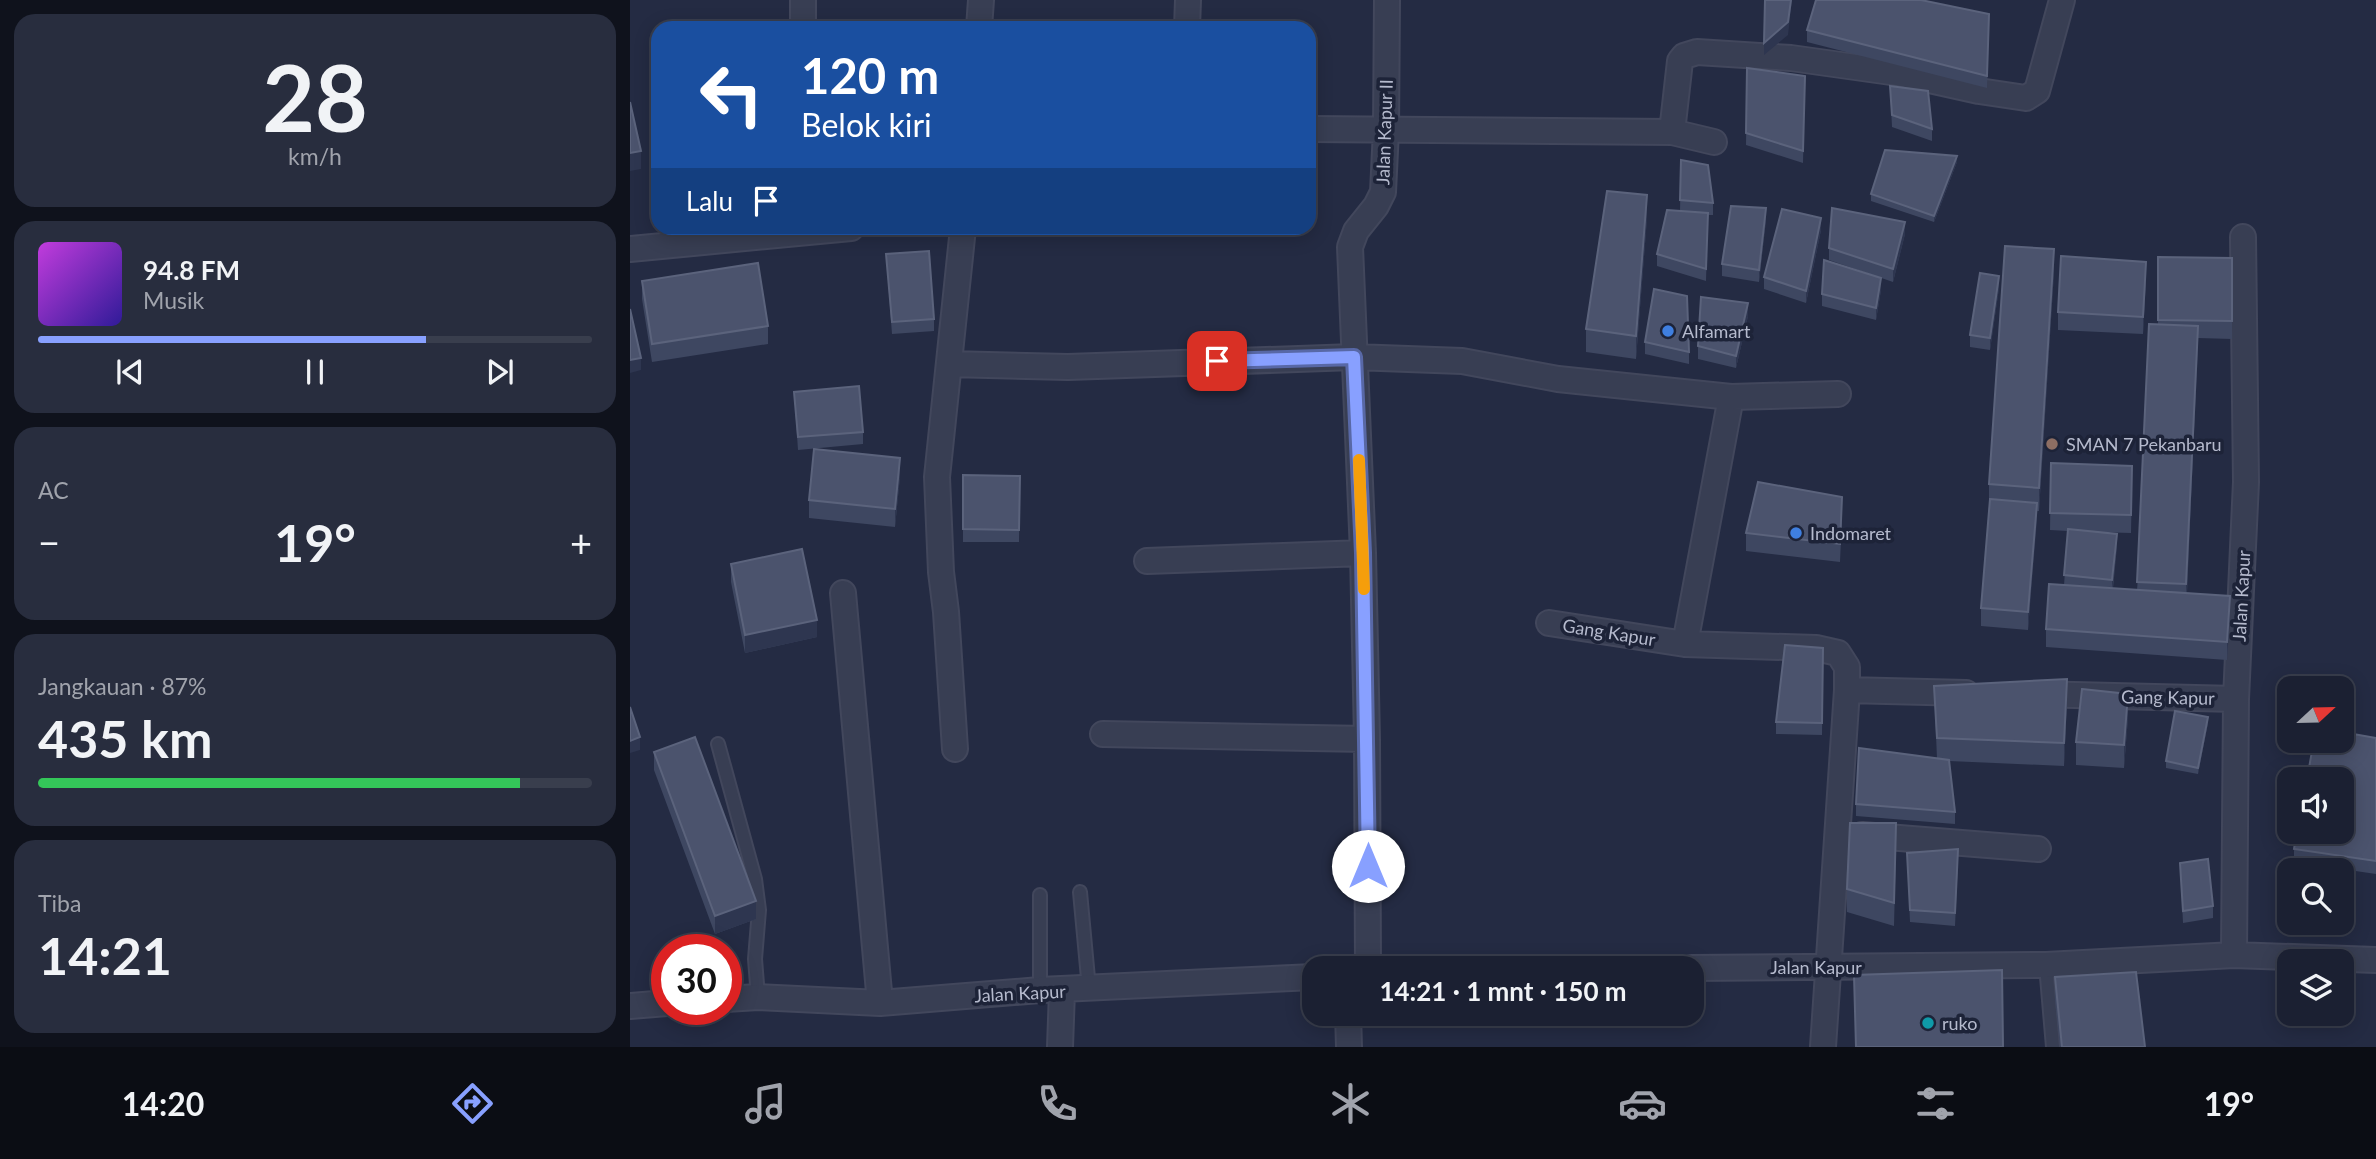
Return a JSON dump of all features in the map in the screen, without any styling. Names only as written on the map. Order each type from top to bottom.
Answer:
[{"type":"street","points":[[803,0],[803,21]]},
{"type":"street","points":[[980,21],[981,0]]},
{"type":"street","points":[[1187,21],[1188,0]]},
{"type":"street","name":"Jalan Kapur II","points":[[1368,956],[1363,553],[1350,247],[1356,231],[1376,206],[1383,192],[1387,0]]},
{"type":"street","points":[[1672,132],[1680,61],[1684,56],[1697,52],[1791,58],[1884,71],[2026,98],[2037,91],[2062,0]]},
{"type":"street","points":[[1316,130],[1672,132],[1714,142]]},
{"type":"street","points":[[630,249],[751,235]]},
{"type":"street","points":[[955,749],[946,612],[940,572],[937,477],[962,235]]},
{"type":"street","name":"Jalan Kapur","points":[[2234,955],[2236,699],[2246,482],[2243,237]]},
{"type":"street","points":[[949,364],[1068,367],[1354,357],[1462,361],[1558,379],[1731,397],[1838,394]]},
{"type":"street","points":[[1685,644],[1731,397]]},
{"type":"street","points":[[1147,561],[1363,553]]},
{"type":"street","points":[[843,593],[880,1003]]},
{"type":"street","name":"Gang Kapur","points":[[1549,623],[1685,644],[1816,648],[1838,653],[1847,667],[1847,690],[1823,1047]]},
{"type":"street","points":[[1847,690],[1986,693]]},
{"type":"street","name":"Gang Kapur","points":[[2014,694],[2236,699]]},
{"type":"street","points":[[1103,734],[1367,739]]},
{"type":"street","points":[[1837,833],[2038,849]]},
{"type":"street","name":"Jalan Kapur","points":[[1704,968],[2046,965],[2234,955],[2376,960]]},
{"type":"street","name":"Jalan Kapur","points":[[742,998],[880,1003],[1302,978]]},
{"type":"street","points":[[1051,991],[1060,1047]]},
{"type":"street","points":[[630,1006],[651,1004]]},
{"type":"street","points":[[1348,1026],[1349,1047]]},
{"type":"lane","points":[[718,744],[755,879],[759,910],[755,959],[758,997]]},
{"type":"lane","points":[[1080,892],[1089,989]]},
{"type":"lane","points":[[1040,895],[1051,991]]},
{"type":"lane","points":[[2046,965],[2053,1047]]},
{"type":"building","points":[[1765,0],[1791,0],[1788,22],[1764,43]]},
{"type":"building","points":[[1816,0],[1921,0],[1989,14],[1987,76],[1807,30]]},
{"type":"building","points":[[1747,68],[1805,76],[1803,151],[1746,133]]},
{"type":"building","points":[[1890,86],[1928,91],[1932,129],[1892,115]]},
{"type":"building","points":[[630,102],[641,151],[630,153]]},
{"type":"building","points":[[1885,150],[1957,156],[1934,216],[1871,194]]},
{"type":"building","points":[[1681,160],[1708,165],[1713,203],[1680,200]]},
{"type":"building","points":[[1607,191],[1647,195],[1636,336],[1586,329]]},
{"type":"building","points":[[1731,206],[1766,208],[1759,270],[1722,264]]},
{"type":"building","points":[[1832,208],[1905,222],[1893,269],[1829,248]]},
{"type":"building","points":[[1782,209],[1821,218],[1806,291],[1764,277]]},
{"type":"building","points":[[1667,210],[1708,213],[1706,269],[1657,254]]},
{"type":"building","points":[[2005,246],[2054,249],[2039,488],[1989,484]]},
{"type":"building","points":[[929,251],[934,319],[892,322],[886,254]]},
{"type":"building","points":[[2061,256],[2146,262],[2143,317],[2058,312]]},
{"type":"building","points":[[2158,257],[2232,258],[2232,321],[2158,320]]},
{"type":"building","points":[[1824,260],[1881,278],[1876,308],[1822,294]]},
{"type":"building","points":[[758,263],[768,326],[652,344],[642,281]]},
{"type":"building","points":[[1980,273],[1999,276],[1990,338],[1970,335]]},
{"type":"building","name":"Alfamart","points":[[1654,289],[1687,296],[1689,352],[1645,342]]},
{"type":"building","points":[[1701,297],[1748,303],[1736,356],[1698,346]]},
{"type":"building","points":[[630,309],[641,358],[630,360]]},
{"type":"building","points":[[2149,324],[2198,326],[2186,584],[2137,582]]},
{"type":"building","points":[[859,386],[863,432],[798,437],[794,392]]},
{"type":"building","points":[[814,449],[900,458],[895,509],[809,500]]},
{"type":"building","points":[[2051,463],[2132,466],[2131,515],[2050,513]]},
{"type":"building","points":[[963,475],[1020,476],[1019,530],[963,529]]},
{"type":"building","name":"Indomaret","points":[[1758,482],[1842,497],[1840,544],[1746,533]]},
{"type":"building","points":[[1990,499],[2037,503],[2028,612],[1981,608]]},
{"type":"building","points":[[2068,529],[2117,534],[2112,580],[2064,575]]},
{"type":"building","points":[[802,549],[817,620],[745,635],[731,564]]},
{"type":"building","points":[[2049,584],[2230,596],[2227,642],[2046,629]]},
{"type":"building","points":[[1785,645],[1823,648],[1822,723],[1776,722]]},
{"type":"building","points":[[2067,679],[2064,743],[1937,738],[1934,686]]},
{"type":"building","points":[[2082,689],[2128,694],[2124,745],[2076,742]]},
{"type":"building","points":[[630,707],[640,737],[630,741]]},
{"type":"building","points":[[2175,711],[2208,717],[2198,768],[2166,761]]},
{"type":"building","points":[[2354,734],[2376,738],[2376,861],[2294,849],[2295,844],[2354,844],[2354,767],[2309,767],[2312,753],[2354,753]]},
{"type":"building","points":[[695,737],[756,901],[715,916],[654,752]]},
{"type":"building","points":[[1859,748],[1949,760],[1955,812],[1856,804]]},
{"type":"building","points":[[1850,823],[1896,823],[1894,903],[1847,889]]},
{"type":"building","points":[[1958,849],[1955,913],[1910,910],[1907,853]]},
{"type":"building","points":[[2208,859],[2213,906],[2183,911],[2180,863]]},
{"type":"building","name":"ruko","points":[[2002,970],[2003,1047],[1856,1047],[1854,975]]},
{"type":"building","points":[[2136,972],[2145,1047],[2062,1047],[2055,977]]},
{"type":"slow traffic","points":[[1359,460],[1364,589]]},
{"type":"place","name":"Alfamart","points":[[1668,331]]},
{"type":"place","name":"SMAN 7 Pekanbaru","points":[[2052,444]]},
{"type":"place","name":"Indomaret","points":[[1796,533]]},
{"type":"place","name":"ruko","points":[[1928,1023]]},
{"type":"route","points":[[1217,361],[1354,357],[1363,553],[1368,866]]}]
